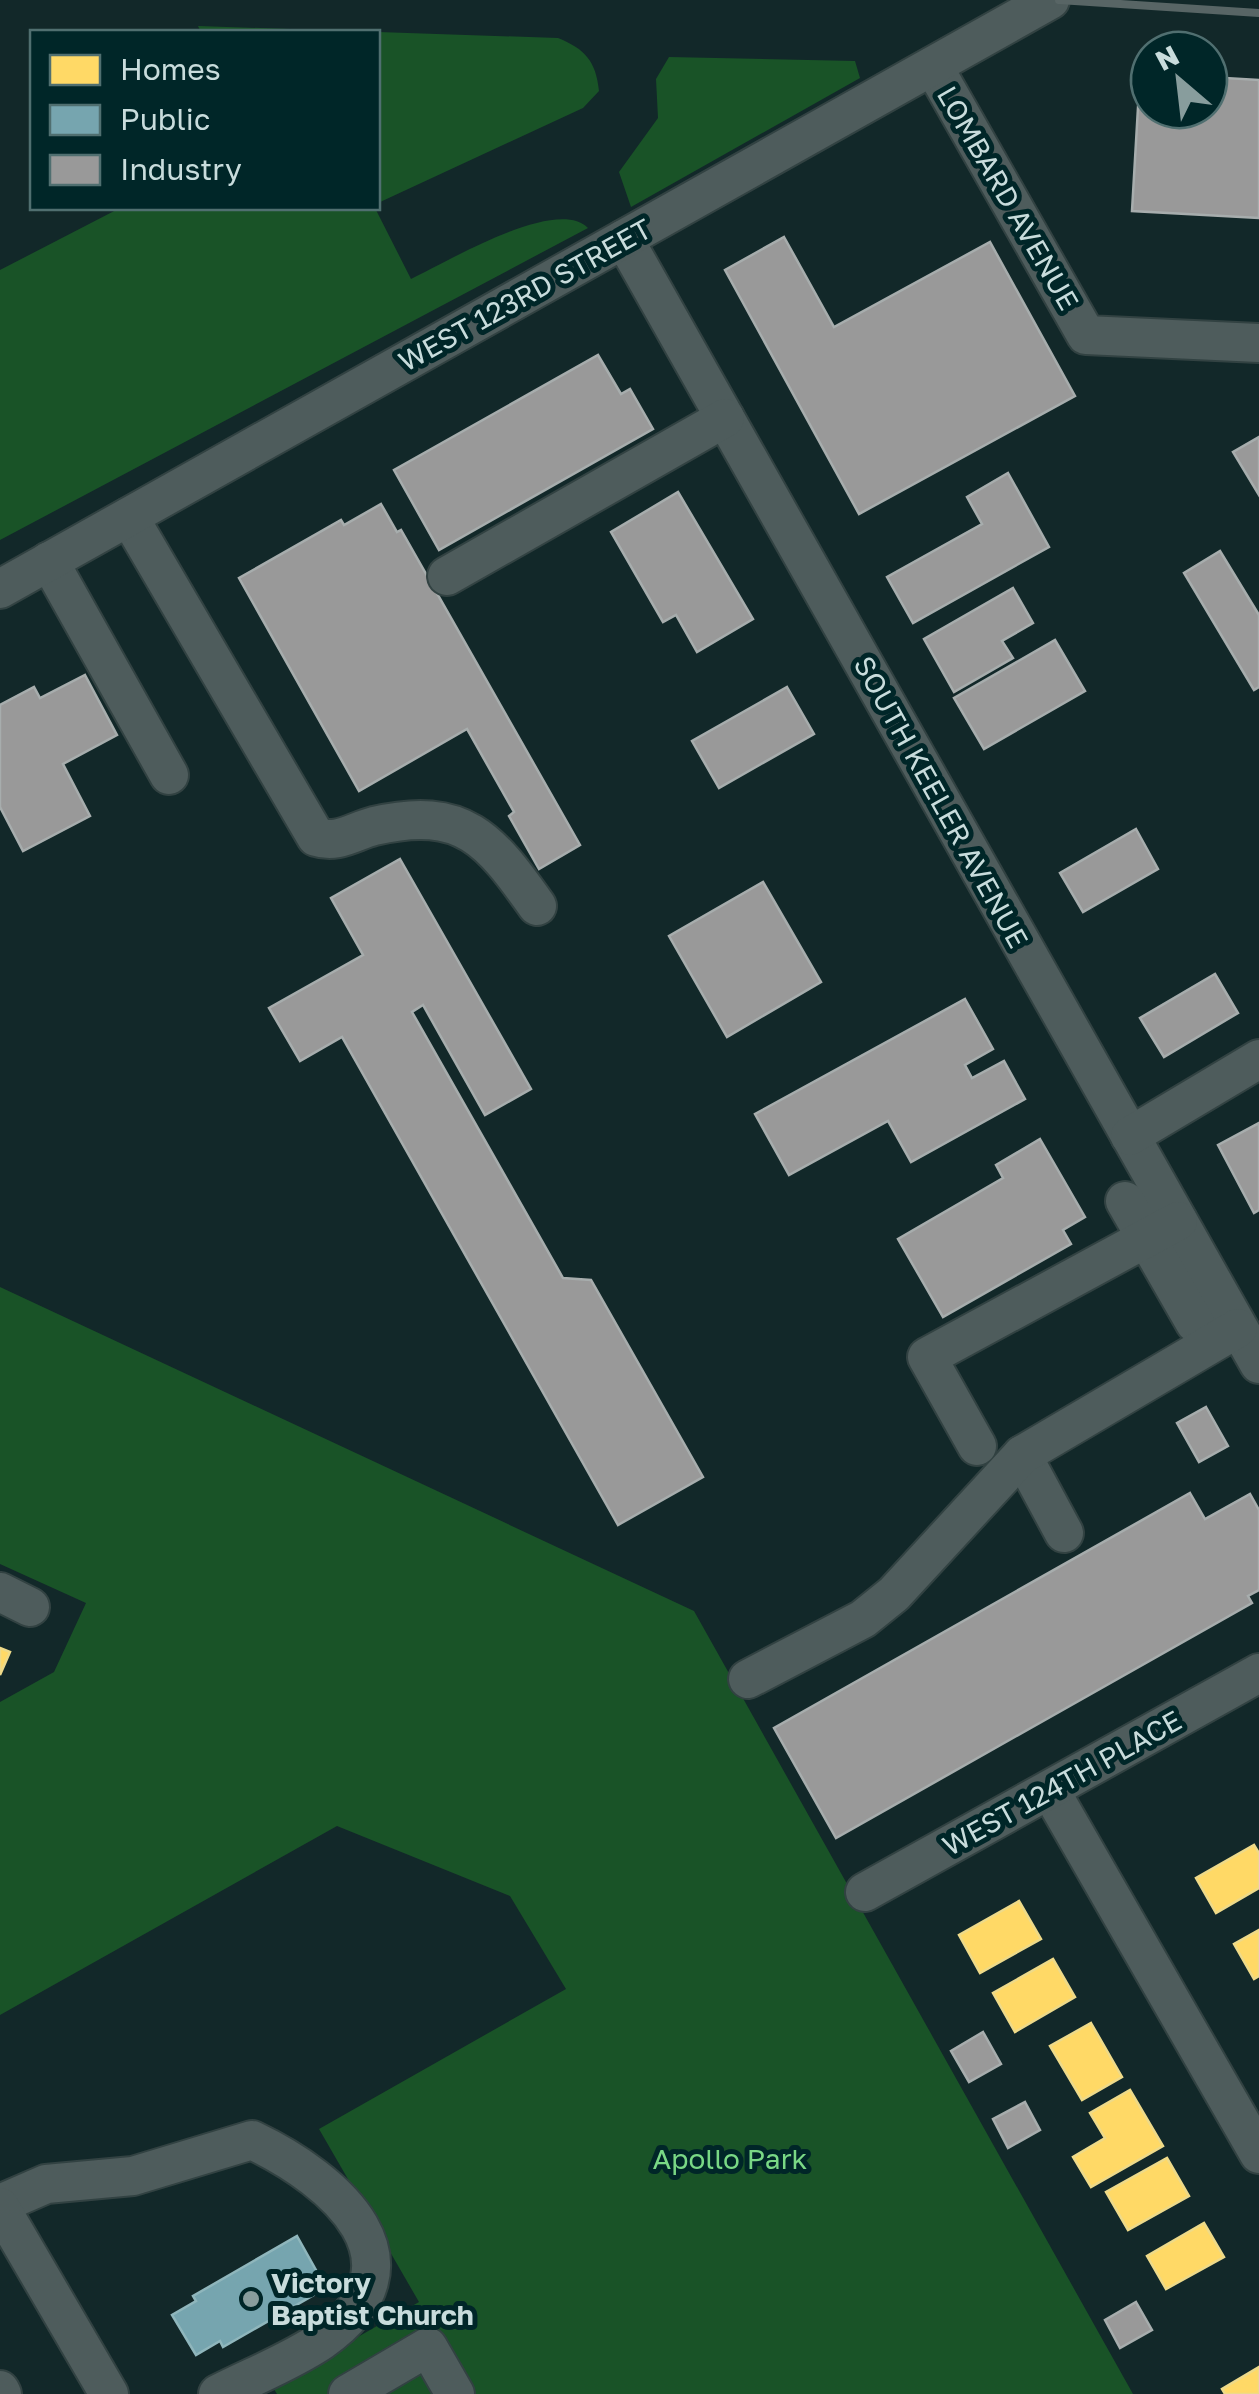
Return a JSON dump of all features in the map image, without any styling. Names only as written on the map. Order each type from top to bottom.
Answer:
[{"type":"street","name":"WEST 123RD STREET","points":[[0,589],[1050,0]]},
{"type":"street","name":"LOMBARD AVENUE","points":[[933,66],[1086,336],[1259,343]]},
{"type":"street","name":"SOUTH KEELER AVENUE","points":[[624,239],[1130,1136],[1162,1230],[1238,1328],[1259,1364]]},
{"type":"street","points":[[446,576],[724,418]]},
{"type":"street","points":[[129,517],[316,837],[332,842],[400,821],[470,828],[496,849],[538,906]]},
{"type":"street","points":[[50,562],[168,775]]},
{"type":"street","points":[[1130,1136],[1259,1059]]},
{"type":"street","points":[[1125,1201],[1162,1230],[1195,1323]]},
{"type":"street","points":[[978,1446],[927,1357],[1162,1230]]},
{"type":"street","points":[[748,1679],[862,1620],[894,1594],[1022,1455],[1238,1328]]},
{"type":"street","points":[[1022,1455],[1064,1533]]},
{"type":"street","name":"WEST 124TH PLACE","points":[[864,1892],[1051,1792],[1259,1673]]},
{"type":"street","points":[[1051,1792],[1259,2154]]},
{"type":"street","points":[[110,2394],[0,2206],[46,2184],[133,2176],[252,2140],[290,2158],[335,2192],[367,2240],[374,2268],[362,2299],[322,2340],[218,2394]]},
{"type":"street","points":[[348,2394],[428,2347],[455,2394]]},
{"type":"green space","points":[[198,26],[318,30],[200,30]]},
{"type":"green space","points":[[380,32],[558,38],[588,57],[599,91],[583,108],[380,202]]},
{"type":"green space","points":[[669,57],[855,61],[860,78],[631,207],[619,172],[658,118],[656,79]]},
{"type":"green space","points":[[116,210],[376,210],[411,279],[527,226],[573,220],[588,228],[0,540],[0,270]]},
{"type":"green space","name":"Apollo Park","points":[[0,1287],[694,1611],[1133,2394],[277,2394],[272,2386],[419,2302],[319,2129],[566,1989],[510,1896],[337,1826],[0,2015],[0,1702],[54,1672],[86,1603],[0,1564]]},
{"type":"building: Homes","points":[[0,1648],[10,1652],[0,1675]]},
{"type":"building: Homes","points":[[1254,1845],[1259,1853],[1259,1888],[1216,1913],[1196,1878]]},
{"type":"building: Homes","points":[[1019,1901],[1041,1939],[980,1973],[959,1935]]},
{"type":"building: Homes","points":[[1259,1930],[1259,1976],[1254,1979],[1234,1944]]},
{"type":"building: Homes","points":[[1053,1959],[1075,1997],[1015,2032],[993,1993]]},
{"type":"building: Homes","points":[[1091,2023],[1122,2077],[1082,2100],[1050,2046]]},
{"type":"building: Homes","points":[[1130,2090],[1163,2146],[1091,2187],[1073,2157],[1105,2138],[1090,2113]]},
{"type":"building: Homes","points":[[1167,2158],[1189,2196],[1128,2230],[1106,2192]]},
{"type":"building: Homes","points":[[1204,2223],[1224,2257],[1166,2289],[1147,2256]]},
{"type":"building: Homes","points":[[1259,2367],[1259,2394],[1225,2394],[1222,2389]]},
{"type":"building: Public","name":"Victory Baptist Church","points":[[297,2236],[326,2288],[223,2347],[220,2341],[196,2355],[172,2315],[196,2301],[193,2296]]},
{"type":"building: Industry","points":[[1229,78],[1259,80],[1259,218],[1132,211],[1137,130],[1229,130]]},
{"type":"building: Industry","points":[[784,237],[834,327],[990,242],[1075,396],[859,514],[725,270]]},
{"type":"building: Industry","points":[[598,355],[621,394],[630,389],[653,429],[439,550],[394,470]]},
{"type":"building: Industry","points":[[1259,437],[1259,495],[1233,452]]},
{"type":"building: Industry","points":[[1008,473],[1049,547],[913,623],[887,577],[982,524],[967,497]]},
{"type":"building: Industry","points":[[678,492],[753,619],[697,652],[676,615],[663,622],[611,532]]},
{"type":"building: Industry","points":[[381,504],[397,532],[401,530],[580,845],[539,869],[509,816],[514,812],[467,729],[359,791],[239,578],[341,520],[344,525]]},
{"type":"building: Industry","points":[[1220,551],[1259,615],[1259,687],[1254,690],[1184,573]]},
{"type":"building: Industry","points":[[1013,588],[1033,623],[1002,641],[1013,658],[954,692],[924,639]]},
{"type":"building: Industry","points":[[1055,640],[1085,691],[984,749],[954,698]]},
{"type":"building: Industry","points":[[85,675],[117,735],[63,764],[90,816],[23,851],[0,807],[0,705],[34,687],[40,698]]},
{"type":"building: Industry","points":[[787,687],[814,734],[719,788],[692,741]]},
{"type":"building: Industry","points":[[1136,829],[1158,869],[1083,912],[1060,873]]},
{"type":"building: Industry","points":[[400,859],[531,1089],[485,1115],[423,1005],[412,1012],[563,1278],[591,1280],[703,1477],[618,1525],[342,1037],[300,1061],[269,1008],[363,955],[331,898]]},
{"type":"building: Industry","points":[[763,882],[821,982],[727,1037],[669,936]]},
{"type":"building: Industry","points":[[1215,974],[1238,1013],[1164,1057],[1140,1018]]},
{"type":"building: Industry","points":[[965,999],[993,1049],[965,1065],[972,1078],[1004,1061],[1025,1099],[911,1162],[888,1121],[789,1175],[755,1114]]},
{"type":"building: Industry","points":[[1259,1123],[1259,1210],[1254,1213],[1218,1145]]},
{"type":"building: Industry","points":[[1040,1139],[1085,1217],[1063,1230],[1071,1244],[943,1317],[898,1239],[1003,1178],[996,1165]]},
{"type":"building: Industry","points":[[1206,1407],[1228,1446],[1199,1462],[1177,1423]]},
{"type":"building: Industry","points":[[1190,1493],[1205,1519],[1250,1494],[1259,1510],[1259,1590],[1248,1596],[1252,1603],[836,1838],[774,1728]]},
{"type":"building: Industry","points":[[983,2032],[1001,2064],[969,2082],[951,2051]]},
{"type":"building: Industry","points":[[1025,2102],[1040,2130],[1008,2148],[993,2119]]},
{"type":"building: Industry","points":[[1136,2302],[1152,2330],[1120,2348],[1105,2320]]},
{"type":"railway","points":[[1059,0],[1259,13]]},
{"type":"place","name":"Victory Baptist Church","points":[[251,2299]]}]
